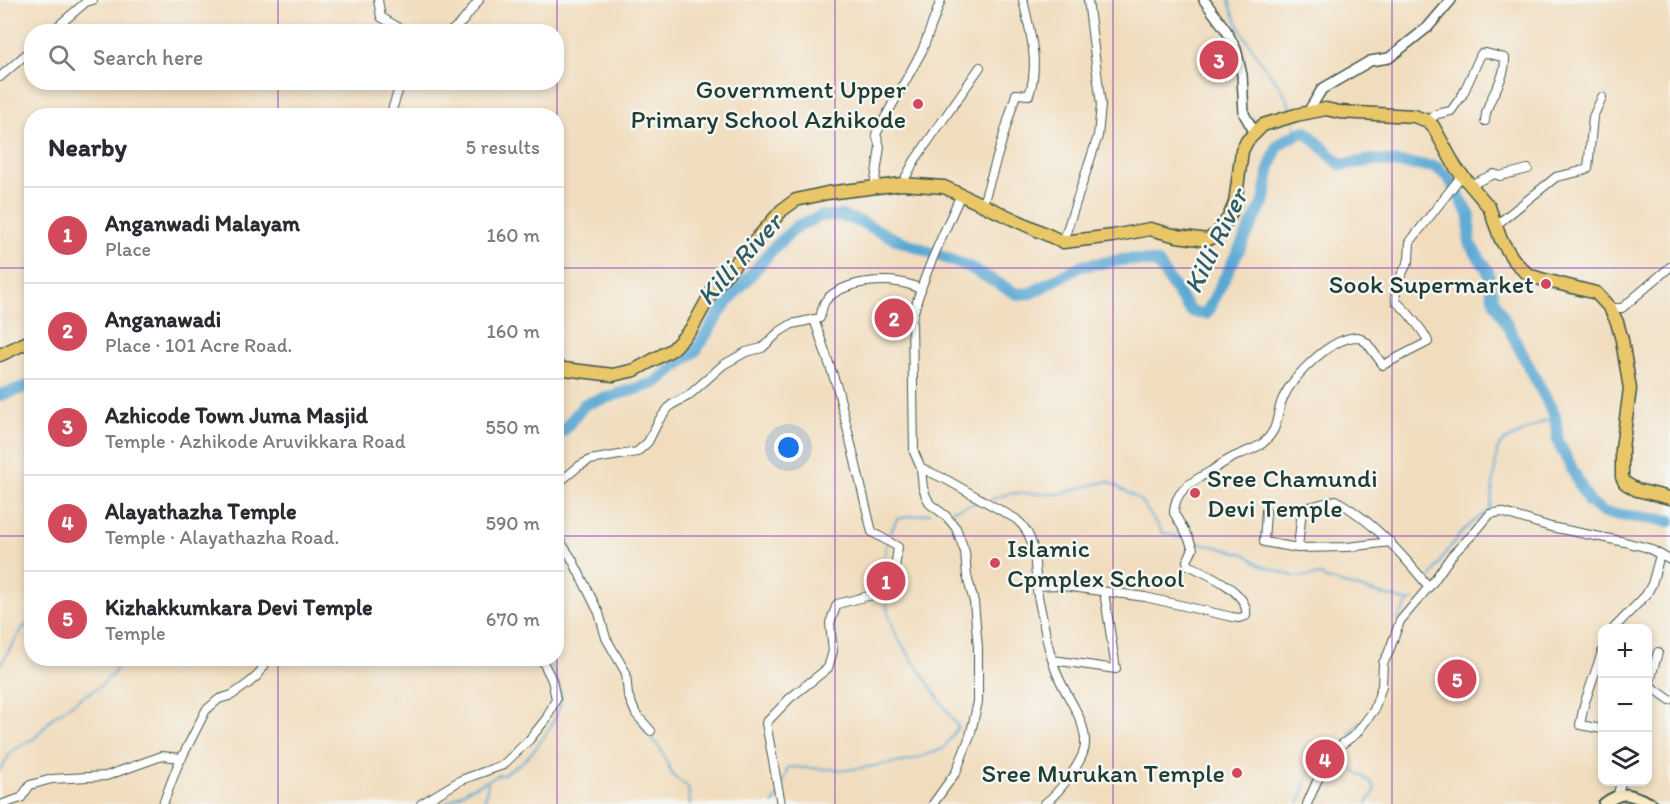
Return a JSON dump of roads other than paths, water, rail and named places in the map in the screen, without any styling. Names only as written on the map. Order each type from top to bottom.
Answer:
[{"type":"main road","points":[[564,369],[613,375],[636,370],[673,349],[684,338],[714,288],[782,210],[796,200],[902,184],[944,187],[1063,242],[1150,229],[1199,240],[1212,238],[1223,227],[1235,203],[1242,151],[1247,141],[1263,125],[1326,109],[1348,113],[1414,116],[1428,121],[1433,126],[1459,178],[1470,185],[1489,207],[1501,240],[1514,259],[1531,276],[1596,293],[1610,308],[1622,340],[1630,389],[1622,448],[1622,477],[1625,483],[1637,490],[1670,498]]},
{"type":"main road","points":[[0,356],[24,344]]},
{"type":"main road","points":[[1604,804],[1618,794],[1627,794],[1652,804]]},
{"type":"street","points":[[60,24],[86,2],[93,0]]},
{"type":"street","points":[[378,0],[381,17],[393,24]]},
{"type":"street","points":[[459,24],[479,0]]},
{"type":"street","points":[[874,188],[880,147],[876,134],[922,51],[941,0]]},
{"type":"street","points":[[983,204],[1016,94],[1029,95],[1034,79],[1033,50],[1023,0]]},
{"type":"street","points":[[1063,242],[1098,136],[1101,105],[1088,0]]},
{"type":"street","points":[[1204,0],[1226,30],[1236,49],[1242,75],[1244,114],[1255,133]]},
{"type":"street","points":[[1308,112],[1322,89],[1370,61],[1389,57],[1428,27],[1451,0]]},
{"type":"street","points":[[1428,121],[1437,114],[1451,111],[1463,94],[1481,54],[1486,53],[1505,58],[1505,67],[1502,79],[1487,107],[1485,121]]},
{"type":"street","points":[[0,77],[24,57]]},
{"type":"street","points":[[902,184],[915,160],[980,67]]},
{"type":"street","points":[[393,108],[398,90]]},
{"type":"street","points":[[1495,226],[1556,177],[1588,168],[1593,117],[1602,97]]},
{"type":"street","points":[[1470,185],[1494,174],[1500,176],[1528,169]]},
{"type":"street","points":[[1037,586],[1057,585],[1145,597],[1239,618],[1246,616],[1244,604],[1230,588],[1188,565],[1187,561],[1193,549],[1174,513],[1176,498],[1184,488],[1196,480],[1226,461],[1264,442],[1277,423],[1283,397],[1301,370],[1335,343],[1358,337],[1367,343],[1383,365],[1428,342],[1429,339],[1425,332],[1396,302],[1395,287],[1409,260],[1410,242],[1459,178]]},
{"type":"street","points":[[933,804],[956,771],[970,736],[978,702],[978,648],[975,602],[967,576],[965,552],[956,528],[928,500],[923,488],[921,468],[914,452],[912,320],[928,268],[961,194]]},
{"type":"street","points":[[1610,308],[1622,308],[1670,267]]},
{"type":"street","points":[[564,478],[590,460],[637,452],[648,442],[659,420],[671,405],[688,396],[723,365],[746,352],[762,348],[790,325],[820,318],[829,297],[842,290],[863,284],[895,280],[906,282],[921,290]]},
{"type":"street","points":[[781,804],[766,723],[790,698],[828,668],[833,651],[830,623],[837,604],[892,590],[898,547],[872,532],[838,390],[814,319]]},
{"type":"street","points":[[921,468],[998,508],[1025,526],[1033,544],[1037,593],[1053,660],[1058,676],[1082,725],[1085,746],[1067,779],[1044,804]]},
{"type":"street","points":[[1298,548],[1302,509],[1336,500],[1357,512],[1391,542],[1429,587]]},
{"type":"street","points":[[1266,511],[1264,542],[1298,548],[1347,547],[1391,542]]},
{"type":"street","points":[[1307,804],[1332,755],[1340,745],[1356,734],[1374,710],[1382,686],[1383,663],[1400,621],[1452,555],[1490,514],[1501,512],[1551,527],[1597,535],[1647,548],[1670,560]]},
{"type":"street","points":[[564,546],[599,613],[609,643],[626,673],[628,695],[636,714],[651,731]]},
{"type":"street","points":[[1618,624],[1646,594],[1652,584],[1660,555]]},
{"type":"street","points":[[1053,660],[1116,669],[1104,592]]},
{"type":"street","points":[[1650,678],[1658,652]]},
{"type":"street","points":[[163,804],[182,758],[208,707],[249,683],[264,666]]},
{"type":"street","points":[[422,804],[461,780],[503,765],[529,740],[546,719],[556,699],[552,680],[545,666]]},
{"type":"street","points":[[1598,677],[1584,705],[1580,725],[1598,728]]},
{"type":"street","points":[[1652,689],[1670,700]]},
{"type":"street","points":[[3,804],[21,798],[30,785],[52,779],[106,776],[162,756],[182,758]]},
{"type":"street","points":[[1618,794],[1620,786]]},
{"type":"waterway","points":[[1229,0],[1235,18],[1245,36],[1281,88],[1291,110]]},
{"type":"waterway","points":[[1290,137],[1296,129],[1294,122]]},
{"type":"waterway","name":"Killi River","points":[[564,430],[585,404],[655,383],[696,350],[724,306],[773,249],[797,226],[821,216],[841,216],[861,222],[893,238],[969,267],[1017,294],[1031,293],[1081,266],[1129,259],[1158,263],[1191,311],[1206,314],[1265,199],[1269,170],[1277,147],[1287,139],[1305,131],[1341,165],[1374,160],[1436,167],[1449,178],[1470,216],[1469,243],[1488,271],[1493,298],[1555,416],[1558,442],[1589,502],[1604,513],[1670,521]]},
{"type":"waterway","name":"Killi River","points":[[0,395],[24,388]]},
{"type":"waterway","points":[[1490,510],[1497,451],[1501,443],[1555,416]]},
{"type":"waterway","points":[[992,499],[1011,493],[1058,494],[1108,481],[1140,500],[1163,533],[1182,538]]},
{"type":"waterway","points":[[951,510],[977,503]]},
{"type":"waterway","points":[[1429,581],[1461,533],[1488,511]]},
{"type":"waterway","points":[[883,589],[881,584],[887,541],[897,519],[930,513]]},
{"type":"waterway","points":[[1196,542],[1245,554],[1260,565],[1296,577],[1321,575],[1326,579],[1410,602]]},
{"type":"waterway","points":[[781,788],[788,767],[847,770],[908,761],[943,749],[958,727],[897,637],[888,613],[885,594]]},
{"type":"waterway","points":[[1397,620],[1407,604],[1414,599]]},
{"type":"waterway","points":[[0,665],[24,627]]},
{"type":"waterway","points":[[0,770],[12,751],[36,737],[53,717],[99,687],[114,673],[117,666]]},
{"type":"waterway","points":[[445,804],[471,788],[498,775],[503,775],[528,757],[540,742],[560,706],[561,693],[551,666]]},
{"type":"waterway","points":[[1349,734],[1361,721]]},
{"type":"waterway","points":[[639,722],[661,750],[673,776],[688,787],[690,804]]},
{"type":"waterway","points":[[1299,804],[1311,769],[1321,756],[1338,743]]},
{"type":"waterway","points":[[1335,757],[1372,783],[1375,790],[1367,804]]},
{"type":"waterway","points":[[484,804],[488,783]]},
{"type":"waterway","points":[[773,804],[778,796]]},
{"type":"place","name":"Azhicode Town Juma Masjid","points":[[1219,60]]},
{"type":"place","name":"Government Upper Primary School Azhikode","points":[[918,104]]},
{"type":"place","name":"Sook Supermarket","points":[[1546,284]]},
{"type":"place","name":"Anganawadi","points":[[894,318]]},
{"type":"place","name":"Sree Chamundi Devi Temple","points":[[1195,493]]},
{"type":"place","name":"Islamic Cpmplex School","points":[[995,563]]},
{"type":"place","name":"Anganwadi Malayam","points":[[886,581]]},
{"type":"place","name":"Kizhakkumkara Devi Temple","points":[[1457,679]]},
{"type":"place","name":"Alayathazha Temple","points":[[1325,759]]},
{"type":"place","name":"Sree Murukan Temple","points":[[1237,773]]}]
